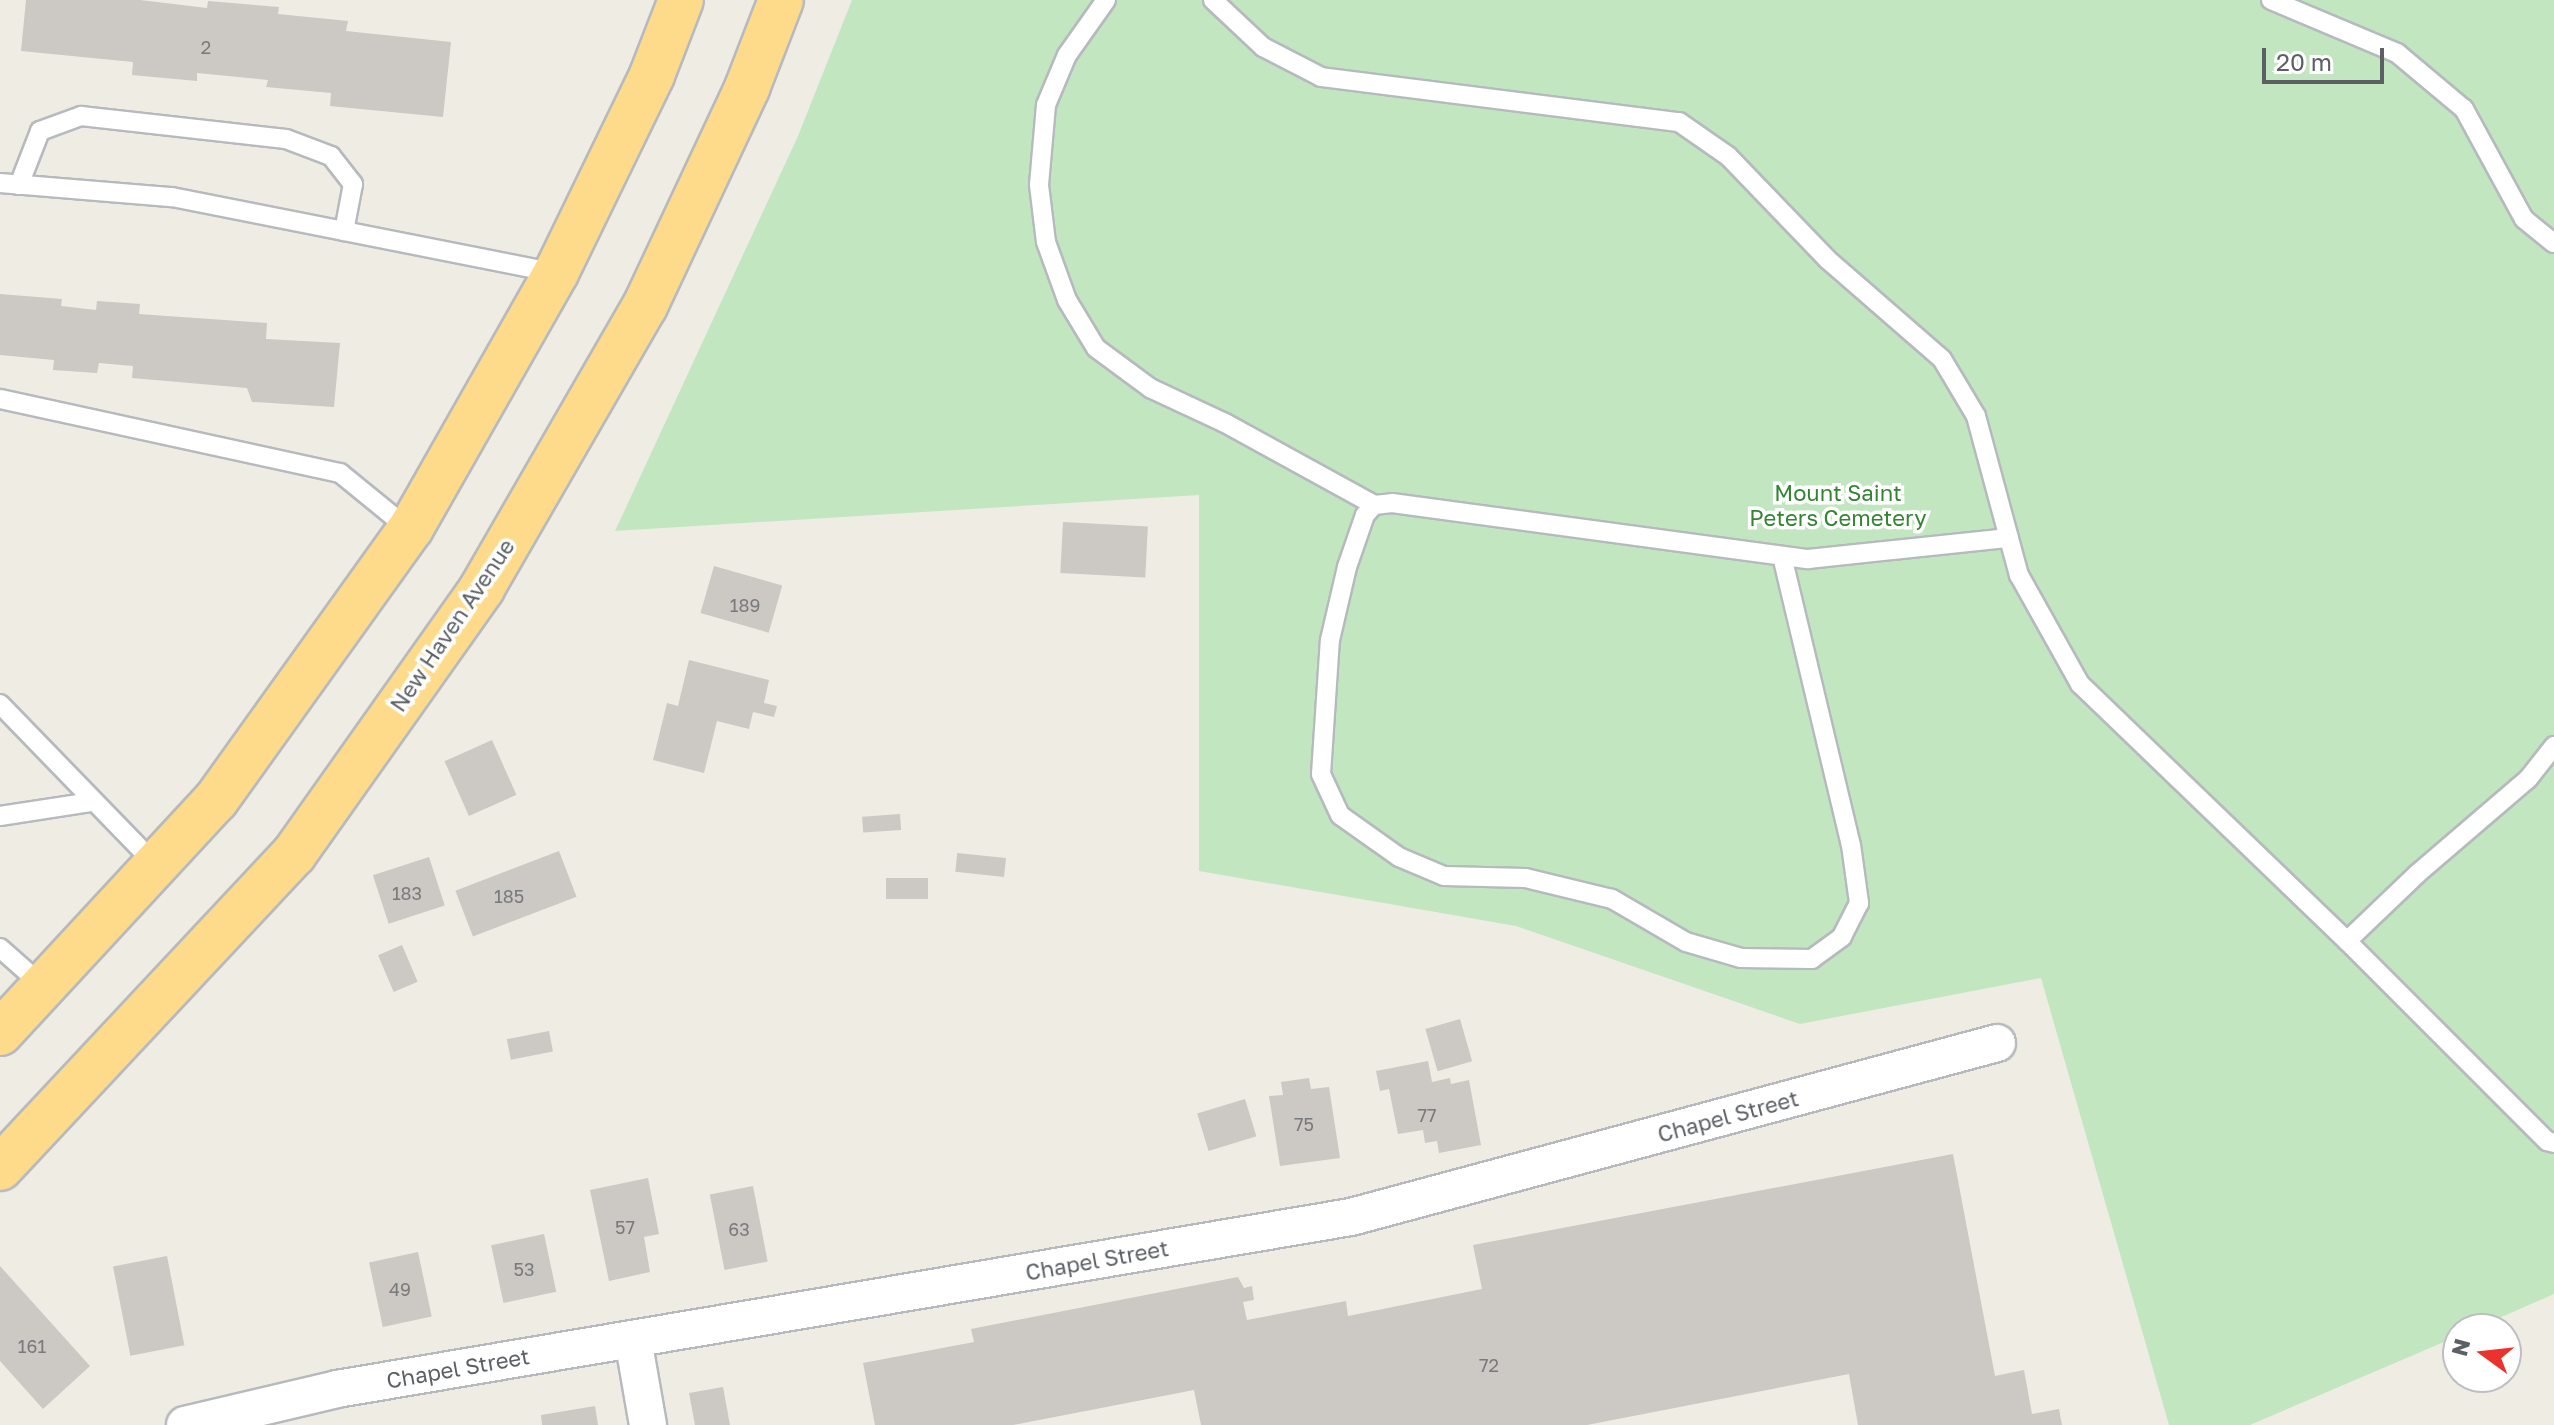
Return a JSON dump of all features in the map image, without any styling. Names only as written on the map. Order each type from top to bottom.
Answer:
[{"type":"highway","points":[[0,1033],[216,800],[410,530],[556,273],[652,75],[681,0]]},
{"type":"highway","name":"New Haven Avenue","points":[[0,1168],[294,854],[482,588],[645,306],[747,88],[781,0]]},
{"type":"street","name":"Chapel Street","points":[[185,1425],[337,1389],[1351,1217],[1997,1043]]},
{"type":"street","points":[[633,1339],[648,1425]]},
{"type":"lane","points":[[1106,0],[1067,55],[1046,105],[1039,185],[1046,242],[1067,300],[1096,348],[1150,388],[1225,423],[1374,505],[1392,503],[1808,559],[2009,538]]},
{"type":"lane","points":[[1213,0],[1263,47],[1321,77],[1679,122],[1728,156],[1827,259],[1942,359],[1976,416],[2019,575],[2080,684],[2347,941],[2547,1141],[2554,1143]]},
{"type":"lane","points":[[2271,0],[2397,53],[2464,109],[2524,219],[2554,243]]},
{"type":"lane","points":[[19,185],[40,131],[81,116],[286,139],[331,156],[353,184],[344,231]]},
{"type":"lane","points":[[0,183],[172,197],[556,273]]},
{"type":"lane","points":[[0,399],[340,473],[410,530]]},
{"type":"lane","points":[[1374,505],[1365,515],[1347,567],[1330,640],[1321,774],[1340,815],[1399,857],[1444,876],[1525,878],[1612,899],[1686,942],[1741,958],[1812,959],[1842,937],[1859,903],[1851,845],[1782,556]]},
{"type":"lane","points":[[0,704],[156,865]]},
{"type":"lane","points":[[2347,941],[2417,874],[2528,779],[2554,746]]},
{"type":"lane","points":[[0,816],[92,802]]},
{"type":"lane","points":[[0,948],[43,987]]},
{"type":"green space","name":"Mount Saint Peters Cemetery","points":[[852,0],[2554,0],[2554,1294],[2511,1313],[2442,1313],[2442,1343],[2250,1425],[2169,1425],[2041,978],[1800,1024],[1516,926],[1199,871],[1199,495],[615,531],[798,136]]},
{"type":"building","points":[[26,0],[140,0],[207,8],[208,1],[279,7],[278,14],[348,21],[346,31],[451,42],[443,117],[330,106],[331,93],[266,87],[268,80],[197,73],[197,81],[132,75],[133,62],[21,51]]},
{"type":"building","points":[[0,294],[62,299],[61,306],[96,310],[97,301],[140,304],[139,314],[267,323],[266,339],[340,343],[334,407],[252,402],[247,388],[132,378],[133,366],[99,363],[97,373],[53,370],[54,360],[0,355]]},
{"type":"building","points":[[1063,522],[1148,526],[1145,577],[1060,573]]},
{"type":"building","points":[[714,566],[782,586],[769,633],[700,613]]},
{"type":"building","points":[[689,660],[769,680],[764,703],[777,706],[774,717],[753,712],[749,729],[717,721],[704,773],[653,760],[667,703],[678,706]]},
{"type":"building","points":[[492,740],[516,795],[469,816],[444,761]]},
{"type":"building","points":[[900,814],[901,830],[863,833],[862,817]]},
{"type":"building","points":[[559,851],[577,897],[473,937],[455,891]]},
{"type":"building","points":[[957,853],[1006,858],[1004,877],[955,872]]},
{"type":"building","points":[[429,857],[445,906],[389,924],[373,875]]},
{"type":"building","points":[[886,878],[928,878],[928,899],[886,899]]},
{"type":"building","points":[[402,945],[418,982],[394,992],[378,955]]},
{"type":"building","points":[[1460,1019],[1472,1061],[1438,1071],[1425,1029]]},
{"type":"building","points":[[549,1031],[553,1052],[511,1060],[507,1039]]},
{"type":"building","points":[[1428,1061],[1432,1082],[1450,1078],[1451,1084],[1469,1080],[1481,1145],[1439,1153],[1437,1141],[1425,1143],[1423,1130],[1398,1134],[1389,1089],[1380,1091],[1376,1071]]},
{"type":"building","points":[[1309,1078],[1311,1089],[1329,1087],[1340,1158],[1280,1166],[1269,1096],[1283,1095],[1281,1082]]},
{"type":"building","points":[[1245,1099],[1256,1136],[1209,1151],[1197,1114]]},
{"type":"building","points":[[1953,1154],[1995,1376],[2024,1370],[2032,1414],[2059,1409],[2062,1425],[1858,1425],[1849,1374],[1587,1425],[1201,1425],[1194,1390],[1013,1425],[875,1425],[863,1363],[974,1342],[971,1329],[1238,1277],[1244,1288],[1252,1286],[1254,1300],[1243,1302],[1247,1320],[1346,1301],[1348,1316],[1482,1289],[1473,1245]]},
{"type":"building","points":[[648,1178],[659,1234],[644,1237],[650,1272],[609,1281],[590,1190]]},
{"type":"building","points":[[753,1186],[768,1262],[725,1270],[710,1194]]},
{"type":"building","points":[[544,1234],[556,1292],[503,1303],[491,1245]]},
{"type":"building","points":[[418,1252],[432,1317],[383,1327],[369,1262]]},
{"type":"building","points":[[167,1256],[184,1345],[130,1356],[113,1266]]},
{"type":"building","points":[[0,1266],[90,1366],[43,1409],[0,1361]]},
{"type":"building","points":[[723,1387],[730,1425],[695,1425],[689,1393]]},
{"type":"building","points":[[595,1406],[598,1425],[542,1425],[541,1415]]}]
